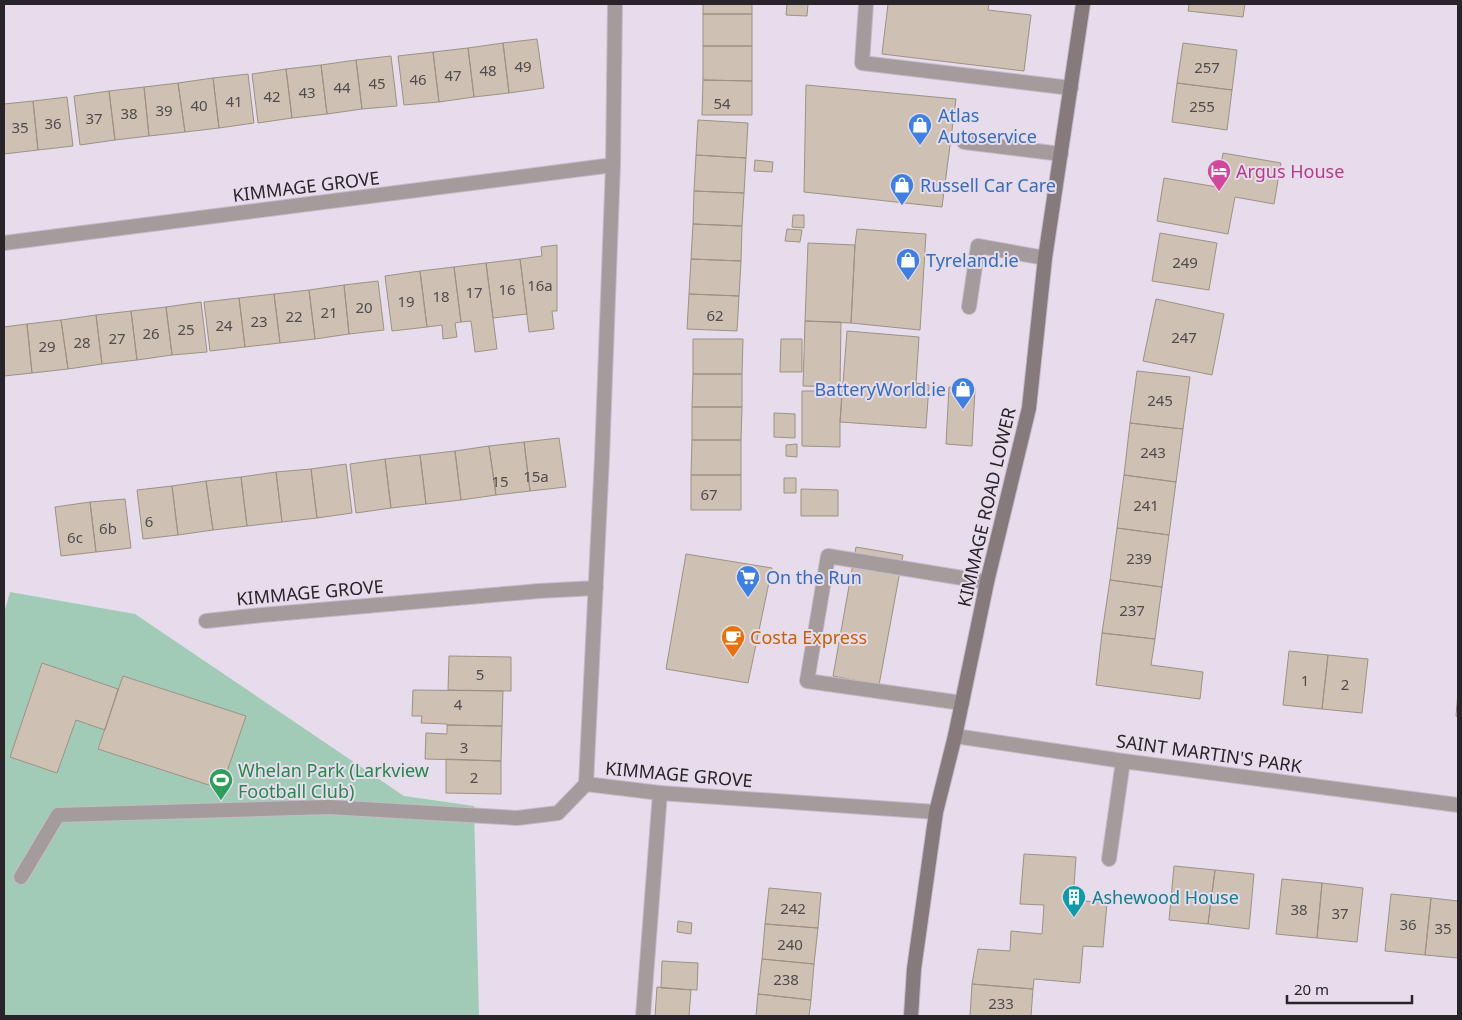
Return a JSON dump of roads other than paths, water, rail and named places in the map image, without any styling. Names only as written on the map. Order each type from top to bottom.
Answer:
[{"type":"main road","name":"KIMMAGE ROAD LOWER","points":[[911,1016],[914,969],[936,812],[955,736],[987,582],[1029,408],[1045,258],[1083,4]]},
{"type":"street","name":"KIMMAGE GROVE","points":[[615,4],[613,165],[602,458],[586,784],[660,793],[936,812]]},
{"type":"street","points":[[866,4],[862,63],[1071,88]]},
{"type":"street","points":[[964,142],[1061,154]]},
{"type":"street","name":"KIMMAGE GROVE","points":[[4,243],[613,165]]},
{"type":"street","points":[[968,307],[978,246],[1045,258]]},
{"type":"street","points":[[962,703],[807,681],[828,556],[987,582]]},
{"type":"street","name":"KIMMAGE GROVE","points":[[206,621],[262,614],[596,588]]},
{"type":"street","name":"SAINT MARTIN'S PARK","points":[[955,736],[1123,761],[1458,805]]},
{"type":"street","points":[[1109,859],[1123,761]]},
{"type":"street","points":[[21,877],[58,814],[328,807],[517,818],[558,813],[586,784]]},
{"type":"street","points":[[643,1016],[660,793]]},
{"type":"place","name":"Atlas Autoservice","points":[[920,146]]},
{"type":"place","name":"Argus House","points":[[1219,192]]},
{"type":"place","name":"Russell Car Care","points":[[902,206]]},
{"type":"place","name":"Tyreland.ie","points":[[908,281]]},
{"type":"place","name":"BatteryWorld.ie","points":[[963,410]]},
{"type":"place","name":"On the Run","points":[[748,598]]},
{"type":"place","name":"Costa Express","points":[[733,658]]},
{"type":"place","name":"Whelan Park (Larkview Football Club)","points":[[221,801]]},
{"type":"place","name":"Ashewood House","points":[[1074,918]]}]
